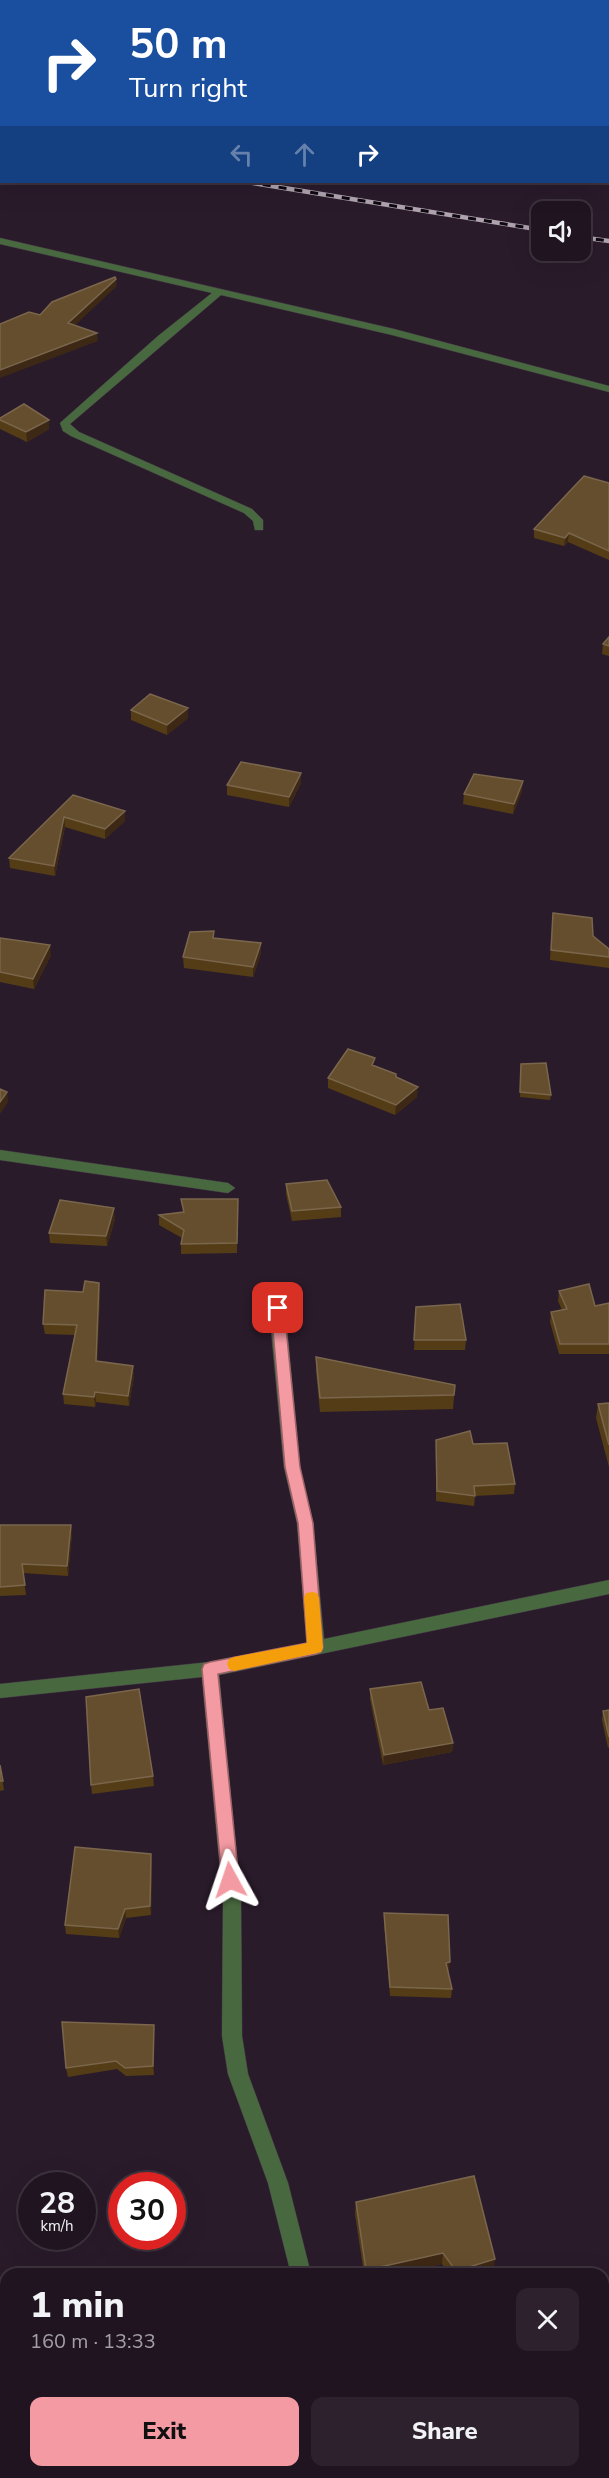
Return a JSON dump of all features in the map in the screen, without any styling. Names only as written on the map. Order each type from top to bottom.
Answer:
[{"type":"street","points":[[0,241],[394,332],[609,389]]},
{"type":"street","points":[[220,291],[129,366],[65,423],[67,429],[75,434],[248,511],[258,520],[259,528]]},
{"type":"street","points":[[0,1155],[228,1188]]},
{"type":"street","points":[[278,1308],[292,1467],[305,1523],[316,1648]]},
{"type":"street","points":[[0,1691],[210,1669],[609,1587]]},
{"type":"street","points":[[210,1669],[232,1900],[232,2036],[238,2074],[278,2183],[299,2268]]},
{"type":"building","points":[[115,277],[116,279],[68,323],[97,333],[0,370],[0,324],[29,312],[40,315],[52,302]]},
{"type":"building","points":[[24,404],[49,420],[26,432],[0,420]]},
{"type":"building","points":[[584,476],[609,483],[609,551],[569,533],[565,538],[534,529]]},
{"type":"building","points":[[609,637],[609,646],[603,644]]},
{"type":"building","points":[[150,694],[188,708],[167,725],[131,710]]},
{"type":"building","points":[[241,762],[301,773],[289,797],[227,785]]},
{"type":"building","points":[[474,774],[523,781],[514,804],[464,794]]},
{"type":"building","points":[[73,795],[125,811],[105,829],[64,817],[54,866],[9,858]]},
{"type":"building","points":[[553,913],[592,918],[593,936],[609,949],[609,957],[551,950]]},
{"type":"building","points":[[214,931],[213,938],[261,943],[253,967],[183,957],[190,932]]},
{"type":"building","points":[[0,938],[50,945],[33,979],[0,972]]},
{"type":"building","points":[[348,1049],[375,1058],[372,1065],[396,1074],[396,1077],[418,1087],[396,1105],[328,1078]]},
{"type":"building","points":[[546,1063],[551,1095],[520,1092],[521,1064]]},
{"type":"building","points":[[0,1089],[7,1092],[0,1102]]},
{"type":"building","points":[[327,1180],[341,1207],[292,1211],[286,1184]]},
{"type":"building","points":[[181,1199],[238,1199],[237,1243],[181,1244],[184,1230],[159,1215],[184,1212]]},
{"type":"building","points":[[60,1200],[114,1208],[106,1236],[49,1233]]},
{"type":"building","points":[[85,1281],[99,1283],[96,1361],[133,1366],[128,1396],[95,1392],[94,1397],[63,1394],[77,1325],[43,1324],[45,1290],[83,1292]]},
{"type":"building","points":[[589,1284],[595,1306],[609,1303],[609,1344],[560,1344],[551,1312],[567,1309],[559,1291]]},
{"type":"building","points":[[460,1304],[466,1340],[414,1340],[416,1307]]},
{"type":"building","points":[[316,1357],[455,1385],[454,1395],[320,1398]]},
{"type":"building","points":[[609,1403],[609,1445],[598,1404]]},
{"type":"building","points":[[470,1431],[473,1444],[507,1443],[515,1484],[474,1486],[475,1496],[437,1491],[436,1440]]},
{"type":"building","points":[[0,1525],[71,1525],[67,1566],[22,1564],[25,1585],[0,1587]]},
{"type":"building","points":[[421,1682],[429,1710],[443,1708],[453,1743],[384,1755],[370,1689]]},
{"type":"building","points":[[139,1689],[153,1776],[91,1785],[86,1697]]},
{"type":"building","points":[[609,1710],[609,1737],[603,1711]]},
{"type":"building","points":[[0,1765],[3,1781],[0,1781]]},
{"type":"building","points":[[75,1847],[151,1854],[150,1906],[125,1909],[118,1929],[65,1925]]},
{"type":"building","points":[[384,1913],[448,1915],[450,1962],[446,1963],[452,1989],[390,1987]]},
{"type":"building","points":[[62,2022],[154,2025],[153,2066],[125,2068],[116,2061],[66,2068]]},
{"type":"building","points":[[474,2176],[495,2259],[466,2268],[454,2268],[443,2253],[366,2268],[356,2202]]},
{"type":"railway","points":[[253,183],[531,228]]},
{"type":"railway","points":[[591,239],[609,241]]},
{"type":"slow traffic","points":[[234,1664],[316,1648],[312,1598]]},
{"type":"route","points":[[230,1880],[210,1669],[316,1648],[305,1523],[292,1467],[278,1308]]}]
